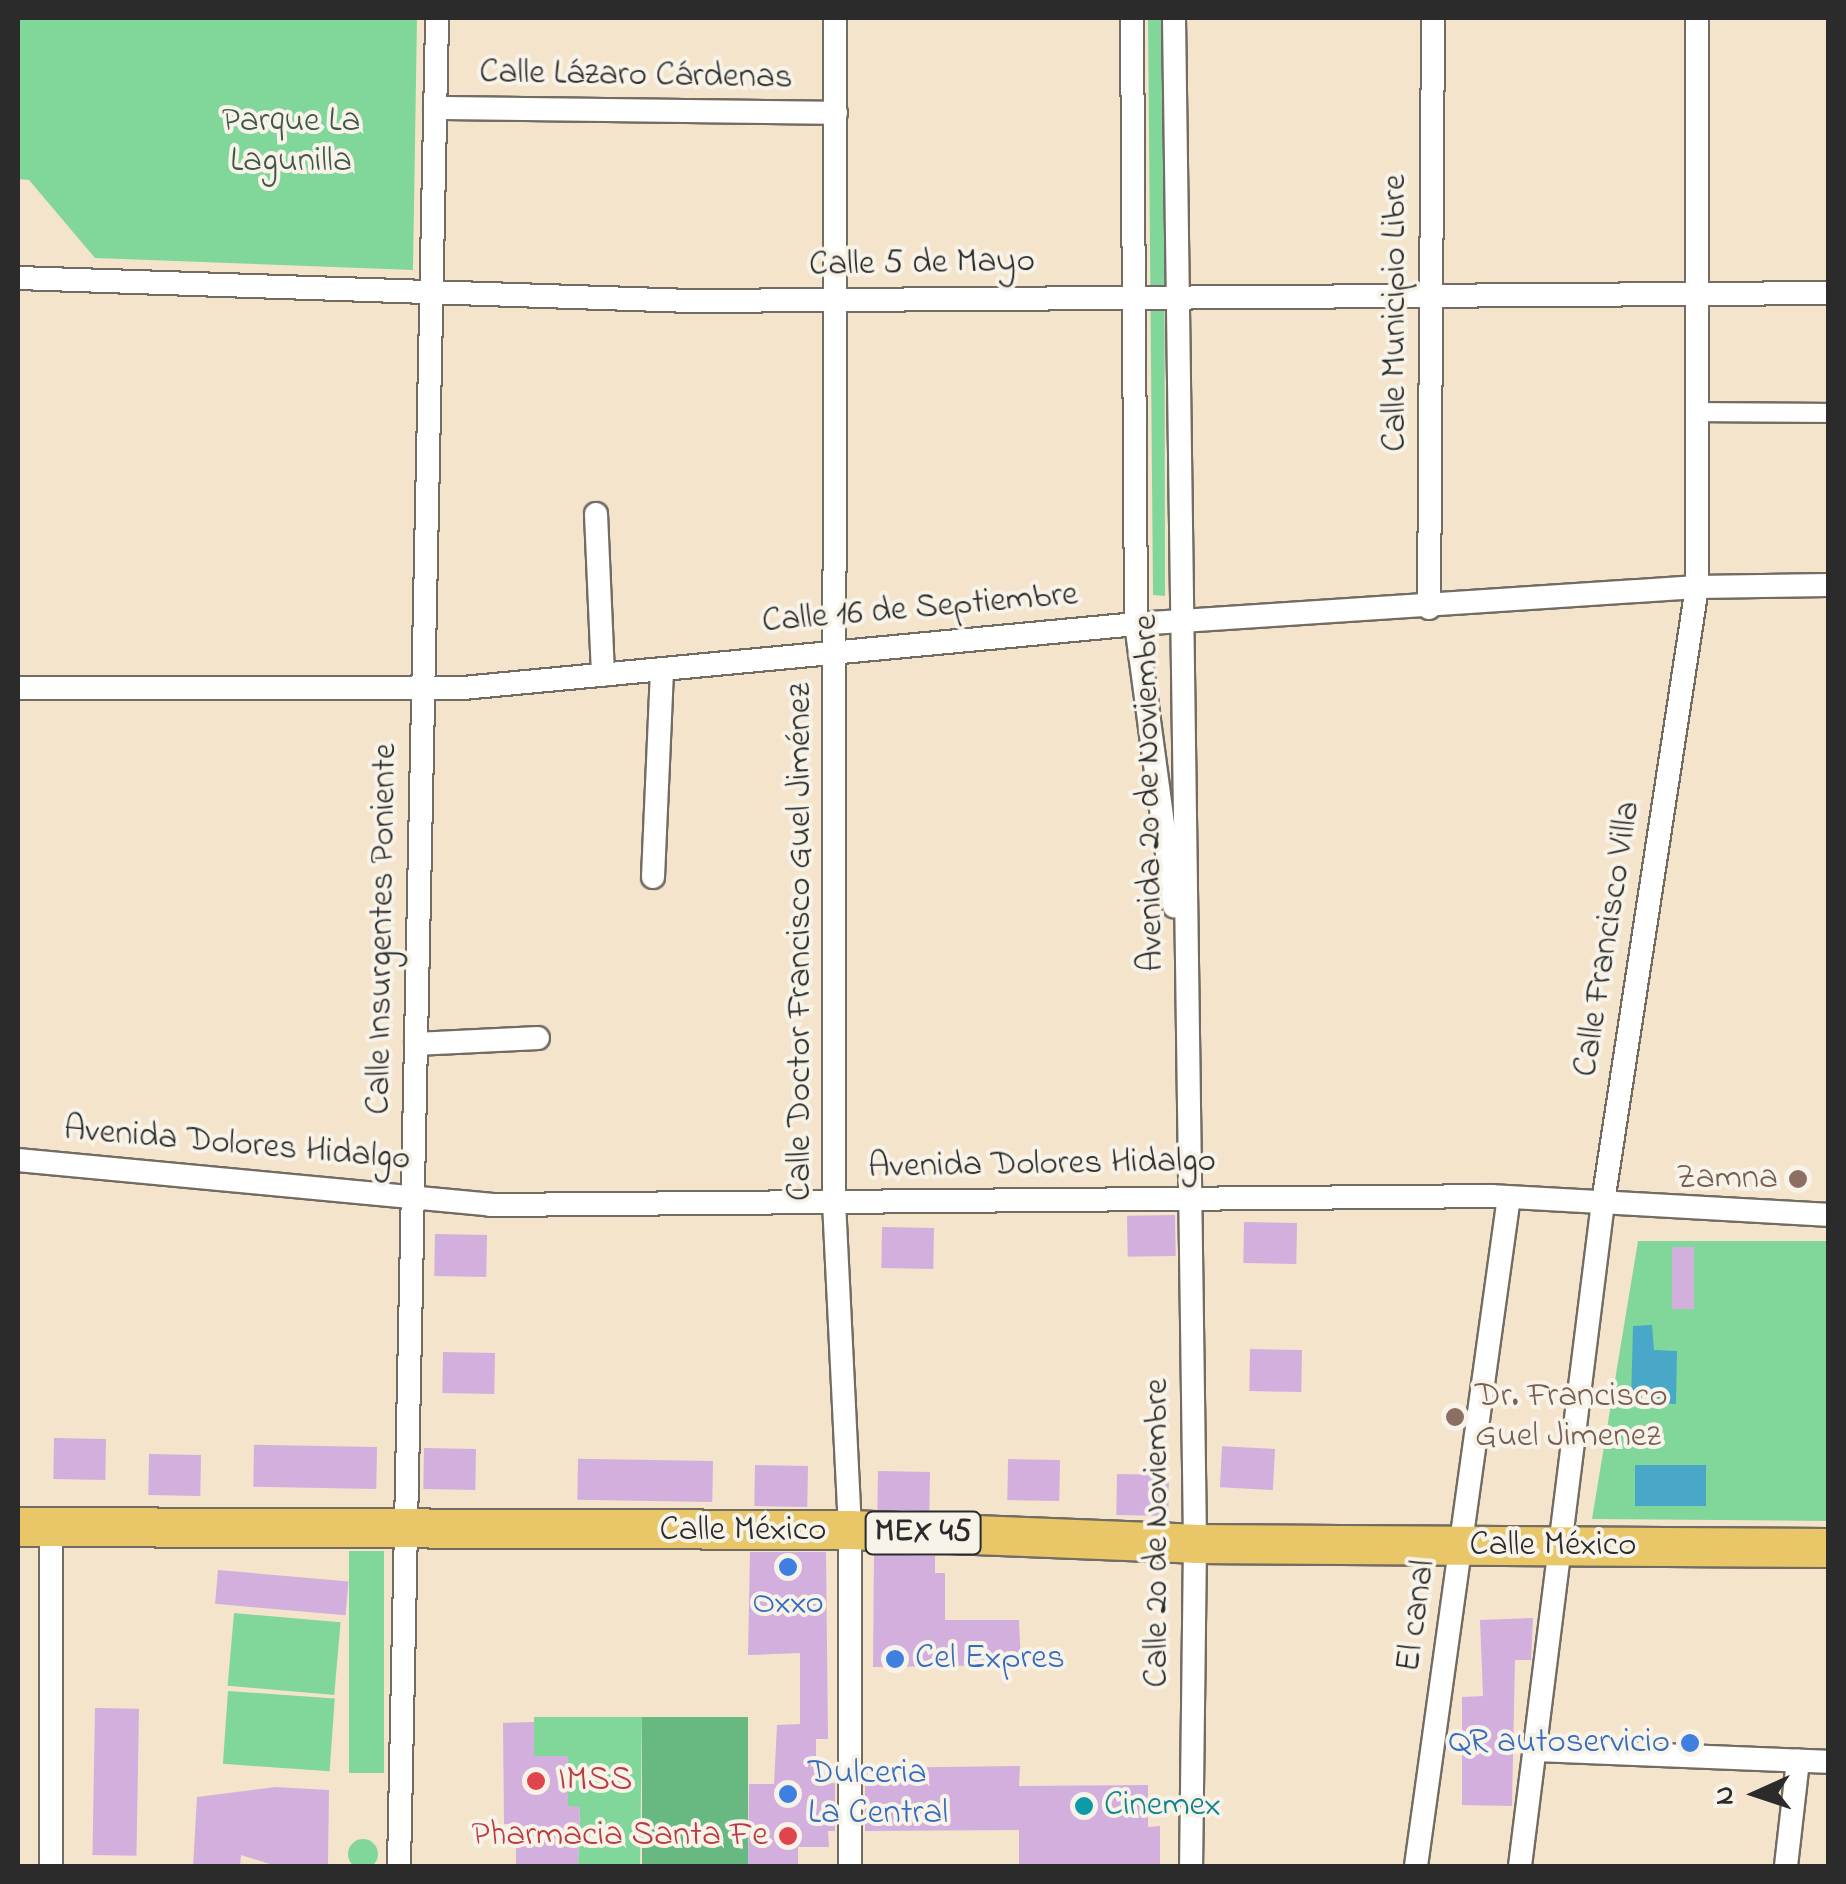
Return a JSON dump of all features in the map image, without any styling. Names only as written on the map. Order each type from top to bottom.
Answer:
[{"type":"main road","name":"Calle México","points":[[34,1527],[850,1530],[1195,1544],[1828,1548]]},
{"type":"street","name":"Calle Insurgentes Poniente","points":[[400,1866],[437,18]]},
{"type":"street","name":"Calle Doctor Francisco Guel Jiménez","points":[[835,18],[838,300],[834,1202],[850,1530],[850,1866]]},
{"type":"street","name":"Avenida 20 de Noviembre","points":[[1132,18],[1136,624],[1186,1001]]},
{"type":"street","name":"Avenida 20 de Noviembre","points":[[1174,18],[1186,1001]]},
{"type":"street","name":"Calle Municipio Libre","points":[[1429,608],[1433,18]]},
{"type":"street","name":"Calle Francisco Villa","points":[[1520,1866],[1603,1202],[1697,587],[1696,18]]},
{"type":"street","name":"Calle Lázaro Cárdenas","points":[[435,108],[836,113]]},
{"type":"street","name":"Calle 5 de Mayo","points":[[18,278],[431,293],[838,300],[1431,292],[1828,293]]},
{"type":"street","points":[[1696,412],[1828,412]]},
{"type":"street","points":[[596,514],[603,674]]},
{"type":"street","name":"Calle 16 de Septiembre","points":[[18,688],[423,689],[1136,624],[1429,608],[1697,587],[1828,585]]},
{"type":"street","points":[[654,877],[662,669]]},
{"type":"street","name":"Calle 20 de Noviembre","points":[[1186,1001],[1195,1544],[1190,1866]]},
{"type":"street","points":[[416,1044],[538,1038]]},
{"type":"street","name":"Avenida Dolores Hidalgo","points":[[18,1160],[555,1206],[1509,1197],[1828,1215]]},
{"type":"street","name":"El canal","points":[[1416,1866],[1509,1197]]},
{"type":"street","points":[[34,1527],[51,1866]]},
{"type":"street","points":[[1535,1750],[1828,1762]]},
{"type":"street","points":[[1786,1866],[1798,1761]]},
{"type":"green space","name":"Parque La Lagunilla","points":[[18,18],[417,18],[413,270],[95,258],[29,180],[18,179]]},
{"type":"green space","points":[[1148,18],[1164,18],[1165,596],[1153,595]]},
{"type":"green space","points":[[1638,1241],[1828,1241],[1828,1521],[1592,1519]]},
{"type":"green space","points":[[349,1551],[384,1551],[384,1773],[349,1773]]},
{"type":"green space","points":[[234,1613],[341,1622],[334,1695],[228,1686]]},
{"type":"green space","points":[[228,1691],[335,1698],[330,1771],[223,1764]]},
{"type":"green space","points":[[534,1717],[642,1717],[640,1866],[578,1866],[580,1808],[568,1806],[568,1756],[534,1756]]},
{"type":"green space","points":[[642,1717],[748,1717],[748,1866],[642,1866]]},
{"type":"green space","points":[[363,1839],[374,1843],[378,1854],[374,1865],[363,1869],[352,1865],[348,1854],[352,1843]]},
{"type":"water","points":[[1652,1325],[1654,1350],[1677,1351],[1676,1404],[1631,1402],[1633,1326]]},
{"type":"water","points":[[1635,1465],[1706,1465],[1706,1506],[1635,1506]]},
{"type":"building","points":[[1175,1215],[1176,1256],[1128,1257],[1127,1216]]},
{"type":"building","points":[[1244,1222],[1297,1223],[1296,1264],[1243,1263]]},
{"type":"building","points":[[882,1227],[934,1228],[933,1269],[881,1268]]},
{"type":"building","points":[[435,1234],[487,1235],[486,1277],[434,1276]]},
{"type":"building","points":[[1672,1247],[1694,1247],[1694,1309],[1672,1309]]},
{"type":"building","points":[[1250,1349],[1302,1350],[1301,1392],[1249,1391]]},
{"type":"building","points":[[443,1352],[495,1353],[494,1394],[442,1393]]},
{"type":"building","points":[[54,1438],[106,1439],[105,1480],[53,1479]]},
{"type":"building","points":[[254,1445],[377,1447],[376,1489],[253,1487]]},
{"type":"building","points":[[1222,1446],[1275,1449],[1273,1490],[1220,1487]]},
{"type":"building","points":[[424,1448],[476,1449],[475,1490],[423,1489]]},
{"type":"building","points":[[149,1454],[201,1455],[200,1496],[148,1495]]},
{"type":"building","points":[[578,1459],[713,1461],[712,1502],[577,1500]]},
{"type":"building","points":[[1008,1459],[1060,1460],[1059,1501],[1007,1500]]},
{"type":"building","points":[[755,1465],[808,1466],[807,1507],[754,1506]]},
{"type":"building","points":[[878,1471],[930,1472],[929,1511],[877,1510]]},
{"type":"building","points":[[1117,1474],[1169,1475],[1168,1516],[1116,1515]]},
{"type":"building","points":[[750,1552],[826,1552],[828,1739],[816,1739],[816,1784],[835,1783],[835,1831],[828,1831],[829,1847],[798,1847],[798,1866],[748,1866],[749,1784],[774,1784],[777,1725],[800,1724],[800,1653],[748,1655]]},
{"type":"building","points":[[874,1554],[935,1556],[935,1573],[945,1573],[945,1620],[1019,1620],[1021,1665],[873,1667]]},
{"type":"building","points":[[218,1570],[349,1581],[346,1615],[215,1604]]},
{"type":"building","points":[[1533,1618],[1531,1660],[1515,1660],[1512,1806],[1462,1805],[1462,1697],[1483,1696],[1480,1620]]},
{"type":"building","points":[[95,1708],[139,1709],[136,1856],[92,1855]]},
{"type":"building","name":"IMSS","points":[[534,1722],[534,1756],[568,1756],[568,1806],[580,1807],[578,1866],[516,1866],[516,1824],[504,1824],[503,1723]]},
{"type":"building","points":[[1020,1766],[1019,1786],[1148,1785],[1148,1827],[1160,1826],[1160,1866],[1019,1866],[1019,1830],[865,1831],[865,1768]]},
{"type":"building","points":[[275,1787],[329,1790],[328,1865],[270,1864],[241,1855],[240,1866],[193,1866],[197,1797]]},
{"type":"place","name":"Zamna","points":[[1798,1179]]},
{"type":"place","name":"Dr. Francisco Guel Jimenez","points":[[1455,1417]]},
{"type":"place","name":"Oxxo","points":[[788,1567]]},
{"type":"place","name":"Cel Expres","points":[[895,1659]]},
{"type":"place","name":"QR autoservicio","points":[[1690,1743]]},
{"type":"place","name":"IMSS","points":[[536,1781]]},
{"type":"place","name":"Dulceria La Central","points":[[788,1794]]},
{"type":"place","name":"Cinemex","points":[[1084,1806]]},
{"type":"place","name":"Pharmacia Santa Fe","points":[[788,1836]]}]
